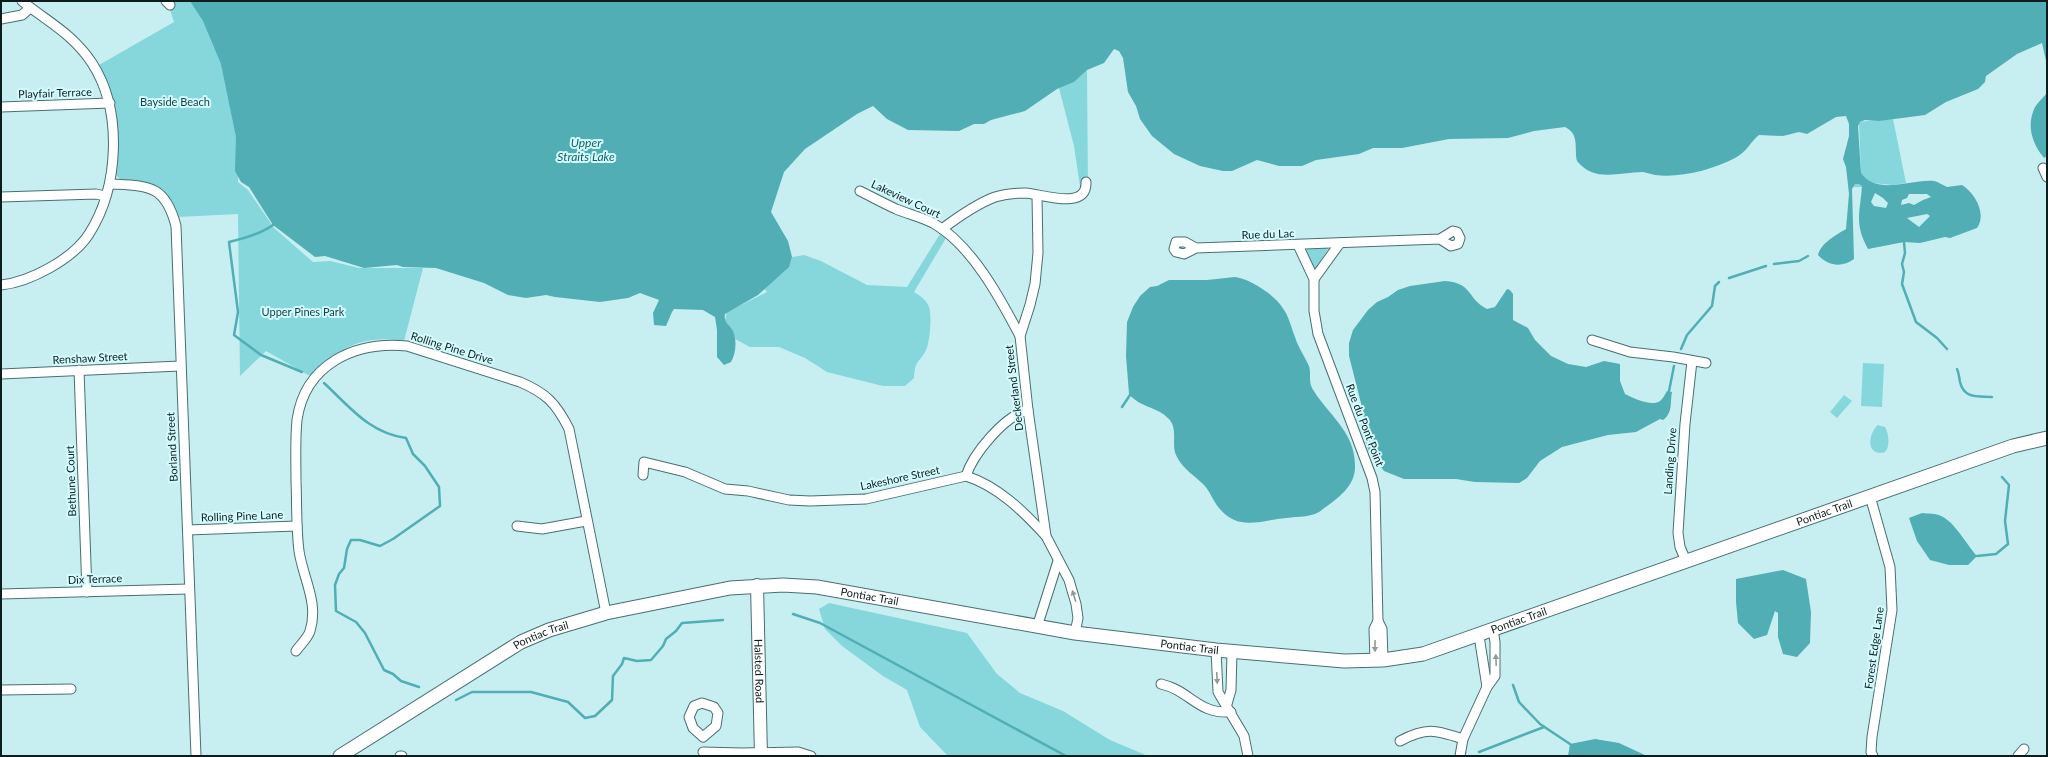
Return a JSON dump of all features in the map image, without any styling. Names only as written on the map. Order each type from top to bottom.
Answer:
[{"type":"main road","name":"Pontiac Trail","points":[[340,756],[521,642],[548,630],[606,613],[730,588],[757,586],[817,587],[1075,633],[1232,652],[1344,661],[1379,661],[1423,654],[1479,636],[1686,561],[2013,446],[2047,438]]},
{"type":"street","points":[[1,285],[40,273],[74,252],[89,234],[110,184],[113,152],[110,103],[103,84],[92,64],[77,43],[55,24],[22,1]]},
{"type":"street","points":[[1,19],[22,15],[30,8]]},
{"type":"street","name":"Playfair Terrace","points":[[1,107],[110,103]]},
{"type":"street","points":[[1020,336],[996,290],[976,264],[942,229],[964,213],[995,198],[1015,193],[1028,193],[1037,196],[1076,198],[1081,197],[1085,191],[1086,182]]},
{"type":"street","name":"Borland Street","points":[[110,184],[144,187],[154,190],[164,197],[172,212],[178,241],[180,366],[188,530],[196,756]]},
{"type":"street","name":"Lakeview Court","points":[[860,191],[895,208],[932,222],[942,229]]},
{"type":"street","points":[[1,197],[96,194],[105,196]]},
{"type":"street","name":"Deckerland Street","points":[[1037,196],[1038,253],[1035,284],[1020,336],[1028,410],[1046,536],[1069,580],[1076,604],[1078,618],[1075,633]]},
{"type":"street","name":"Rue du Lac","points":[[1196,248],[1440,239]]},
{"type":"street","points":[[1314,280],[1340,243]]},
{"type":"street","name":"Rue du Pont Point","points":[[1298,245],[1314,280],[1314,311],[1318,334],[1372,478],[1375,492],[1378,620],[1382,629],[1379,661]]},
{"type":"street","points":[[1592,340],[1617,349],[1673,356],[1706,363]]},
{"type":"street","name":"Rolling Pine Drive","points":[[296,651],[310,632],[312,609],[311,591],[299,552],[297,526],[297,419],[309,385],[318,372],[338,358],[356,349],[390,344],[407,346],[520,382],[536,389],[551,400],[561,413],[569,429],[586,521],[606,613]]},
{"type":"street","name":"Landing Drive","points":[[1686,561],[1680,547],[1678,533],[1685,424],[1692,361]]},
{"type":"street","name":"Renshaw Street","points":[[1,374],[180,366]]},
{"type":"street","name":"Bethune Court","points":[[79,370],[87,592]]},
{"type":"street","points":[[1028,410],[1013,416],[995,433],[975,456],[969,466],[966,476],[1005,497],[1024,512],[1046,536]]},
{"type":"street","name":"Lakeshore Street","points":[[643,475],[644,462],[685,472],[725,488],[748,491],[789,500],[810,501],[866,499],[966,476]]},
{"type":"street","name":"Forest Edge Lane","points":[[1870,496],[1890,567],[1892,610],[1872,737],[1871,752],[1873,756]]},
{"type":"street","points":[[517,526],[542,529],[586,521]]},
{"type":"street","name":"Rolling Pine Lane","points":[[188,530],[297,526]]},
{"type":"street","points":[[1037,627],[1058,561]]},
{"type":"street","name":"Halsted Road","points":[[757,586],[761,754]]},
{"type":"street","name":"Dix Terrace","points":[[1,594],[189,589]]},
{"type":"street","points":[[1460,756],[1463,739],[1487,687],[1495,676],[1496,671],[1493,630]]},
{"type":"street","points":[[1479,636],[1487,687]]},
{"type":"street","points":[[1216,650],[1218,692],[1229,708],[1244,736],[1248,756]]},
{"type":"street","points":[[1229,708],[1232,652]]},
{"type":"street","points":[[1161,684],[1180,691],[1206,710],[1221,713],[1229,708]]},
{"type":"street","points":[[1,690],[71,689]]},
{"type":"street","points":[[1400,741],[1425,730],[1444,733],[1463,739]]},
{"type":"street","points":[[703,737],[702,754],[761,754],[798,752],[811,756]]},
{"type":"green space","points":[[167,1],[191,1],[208,29],[236,87],[238,182],[248,190],[274,228],[313,262],[330,261],[359,268],[423,268],[404,341],[390,339],[376,340],[352,345],[330,358],[310,376],[266,351],[240,376],[238,214],[178,217],[170,200],[122,181],[116,175],[117,134],[115,112],[111,96],[99,65],[174,22]]},
{"type":"green space","points":[[1087,70],[1088,194],[1081,193],[1074,146],[1059,88],[1074,82]]},
{"type":"green space","points":[[1893,119],[1906,183],[1892,185],[1873,183],[1862,187],[1853,187],[1861,170],[1859,123]]},
{"type":"green space","points":[[940,234],[946,238],[914,292],[925,300],[930,311],[927,346],[924,354],[916,364],[914,378],[905,386],[883,386],[827,372],[805,358],[779,347],[750,347],[735,339],[733,332],[725,320],[727,312],[767,292],[764,288],[788,267],[792,257],[804,255],[821,261],[867,285],[907,287]]},
{"type":"green space","points":[[1309,247],[1326,247],[1328,249],[1315,270],[1313,270],[1305,252]]},
{"type":"green space","points":[[1863,363],[1884,364],[1882,407],[1861,406]]},
{"type":"green space","points":[[1844,395],[1852,401],[1837,418],[1830,412]]},
{"type":"green space","points":[[1878,425],[1885,427],[1888,434],[1888,447],[1884,452],[1880,453],[1875,452],[1872,449],[1870,441],[1875,428]]},
{"type":"green space","points":[[829,603],[967,633],[997,674],[1020,693],[1063,711],[1110,740],[1148,756],[948,756],[920,727],[907,690],[883,676],[842,646],[825,629],[819,609]]},
{"type":"water","name":"Upper Straits Lake","points":[[190,1],[2047,1],[2047,65],[2042,43],[2017,54],[1986,76],[1985,82],[1978,89],[1946,102],[1925,115],[1879,121],[1865,120],[1860,122],[1858,126],[1861,173],[1868,180],[1876,184],[1885,185],[1934,181],[1947,187],[1962,185],[1975,198],[1981,216],[1977,228],[1950,238],[1945,237],[1920,243],[1904,242],[1868,249],[1859,225],[1862,186],[1855,184],[1852,189],[1854,259],[1840,265],[1826,262],[1818,255],[1826,243],[1846,229],[1849,194],[1846,167],[1843,159],[1849,136],[1849,124],[1846,116],[1836,117],[1807,134],[1799,132],[1783,136],[1759,135],[1743,153],[1726,162],[1696,172],[1665,176],[1643,172],[1607,175],[1591,172],[1577,161],[1575,138],[1570,130],[1565,127],[1534,131],[1508,138],[1449,139],[1402,148],[1373,148],[1359,154],[1316,160],[1302,166],[1279,166],[1257,160],[1232,171],[1223,171],[1200,166],[1174,154],[1152,136],[1140,119],[1136,106],[1128,92],[1123,58],[1119,51],[1114,49],[1104,63],[1087,70],[1074,82],[1057,89],[1025,111],[991,120],[984,124],[974,124],[959,131],[908,130],[887,119],[873,106],[857,114],[805,149],[784,172],[771,212],[788,241],[792,257],[789,267],[758,295],[725,314],[726,321],[733,331],[735,347],[731,362],[724,365],[717,357],[717,330],[715,317],[703,310],[674,309],[666,326],[654,325],[653,313],[659,300],[640,293],[628,298],[600,302],[546,295],[526,298],[508,295],[484,283],[436,268],[403,267],[397,265],[364,268],[325,256],[315,257],[273,225],[249,187],[241,182],[235,171],[236,137],[221,64],[203,21]],"holes":[[[1875,193],[1888,203],[1886,208],[1874,206],[1871,202]],[[1909,194],[1927,194],[1931,197],[1914,205],[1909,203],[1901,205],[1902,200],[1907,198]],[[1927,214],[1930,216],[1919,227],[1907,218]]]},
{"type":"water","points":[[2047,93],[2047,156],[2044,158],[2036,147],[2032,134],[2031,121],[2035,107]]},
{"type":"water","points":[[1235,277],[1247,280],[1267,292],[1279,302],[1288,318],[1309,367],[1312,388],[1345,433],[1354,453],[1355,472],[1353,479],[1340,496],[1315,514],[1251,523],[1234,520],[1219,508],[1206,487],[1186,469],[1180,461],[1175,453],[1174,433],[1172,423],[1169,419],[1160,412],[1138,402],[1129,394],[1126,356],[1127,322],[1133,307],[1140,296],[1150,287],[1157,286],[1169,280],[1207,280]]},
{"type":"water","points":[[1445,281],[1454,282],[1461,285],[1476,301],[1487,309],[1495,307],[1507,289],[1510,290],[1513,294],[1513,320],[1528,328],[1535,340],[1551,356],[1568,364],[1586,367],[1604,361],[1620,364],[1620,381],[1625,394],[1642,401],[1657,403],[1663,398],[1667,391],[1672,392],[1670,411],[1663,420],[1660,419],[1636,432],[1608,435],[1562,447],[1540,461],[1527,478],[1519,483],[1475,482],[1456,479],[1404,479],[1384,471],[1369,451],[1360,428],[1364,415],[1349,356],[1349,343],[1353,330],[1368,310],[1377,302],[1398,290],[1410,286]]},
{"type":"water","points":[[1922,513],[1937,514],[1946,519],[1956,528],[1977,556],[1968,565],[1949,565],[1930,560],[1917,541],[1909,518]]},
{"type":"water","points":[[1783,570],[1806,579],[1811,612],[1810,643],[1797,657],[1783,654],[1778,637],[1778,613],[1775,611],[1767,635],[1754,639],[1738,623],[1736,579]]},
{"type":"water","points":[[1595,739],[1619,743],[1647,756],[1568,756],[1570,744]]},
{"type":"waterway","points":[[273,225],[258,233],[229,242],[238,312],[234,335],[261,355],[302,372]]},
{"type":"waterway","points":[[1904,242],[1905,253],[1902,264],[1904,272],[1902,284],[1916,322],[1937,338],[1947,349]]},
{"type":"waterway","points":[[1774,264],[1799,261],[1808,256]]},
{"type":"waterway","points":[[1729,278],[1766,266]]},
{"type":"waterway","points":[[1681,349],[1687,335],[1712,306],[1715,286],[1719,282]]},
{"type":"waterway","points":[[1669,391],[1674,366]]},
{"type":"waterway","points":[[1957,369],[1962,387],[1968,394],[1972,396],[1992,397]]},
{"type":"waterway","points":[[324,383],[352,410],[371,425],[381,431],[406,438],[413,454],[425,466],[439,487],[440,506],[393,539],[380,546],[360,540],[351,540],[347,549],[344,568],[339,574],[335,585],[336,611],[356,622],[365,633],[384,670],[393,674],[401,681],[419,687]]},
{"type":"waterway","points":[[1122,407],[1130,395]]},
{"type":"waterway","points":[[1977,556],[1996,554],[2008,544],[2005,521],[2009,485],[2002,477]]},
{"type":"waterway","points":[[793,614],[820,623],[1066,756]]},
{"type":"waterway","points":[[456,700],[472,692],[531,692],[568,702],[585,718],[595,716],[612,700],[613,676],[622,664],[624,658],[637,661],[651,660],[663,646],[666,639],[676,631],[682,623],[723,620]]},
{"type":"waterway","points":[[1513,685],[1519,702],[1540,724],[1570,744]]},
{"type":"waterway","points":[[1479,752],[1544,727]]},
{"type":"park label","name":"Bayside Beach","points":[[175,102]]},
{"type":"park label","name":"Upper Pines Park","points":[[303,312]]}]
